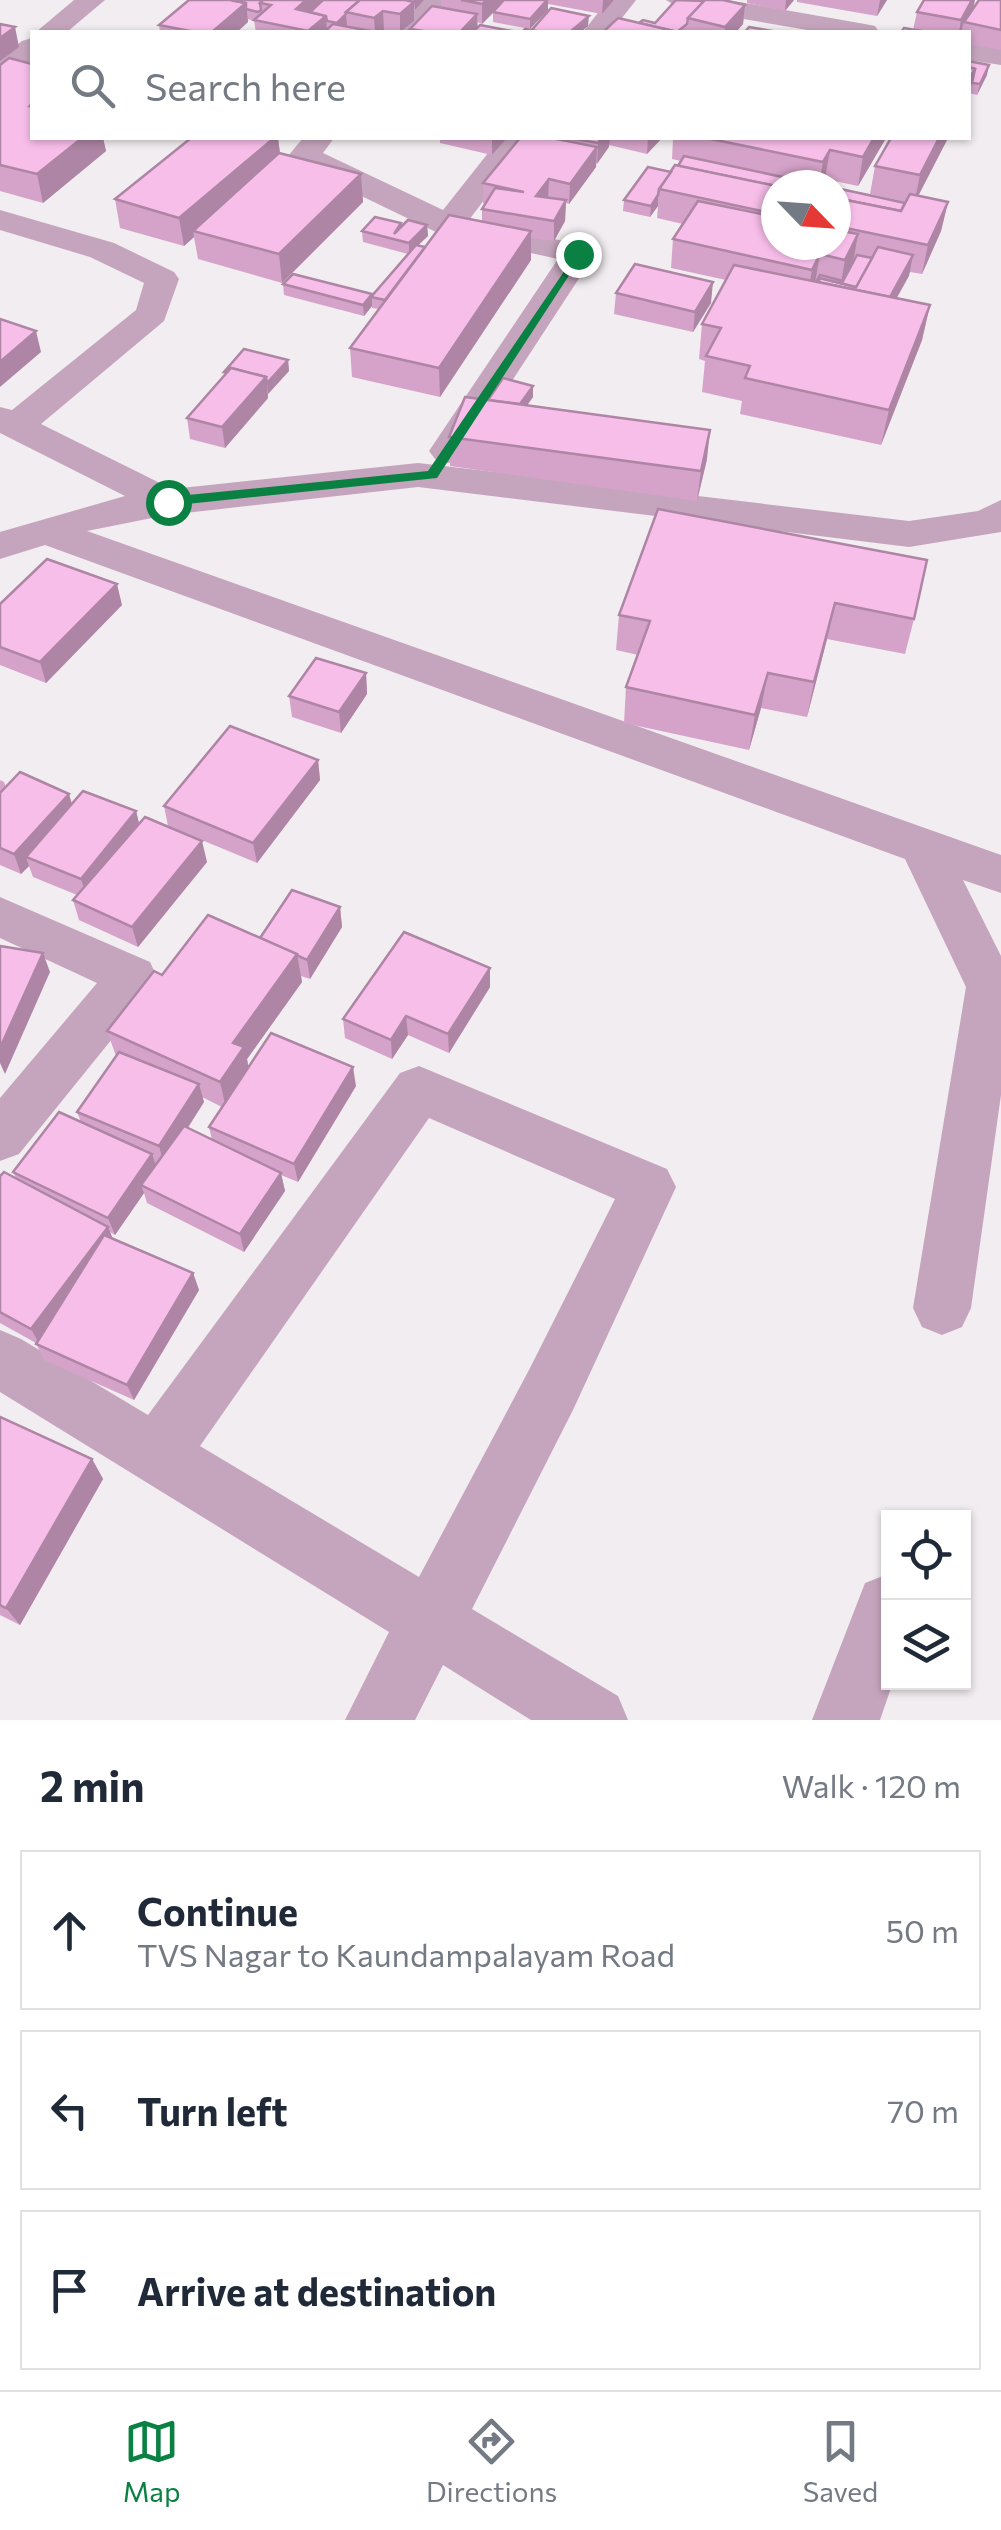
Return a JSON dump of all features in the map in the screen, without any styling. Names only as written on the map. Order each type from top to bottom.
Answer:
[{"type":"street","points":[[52,30],[90,0]]},
{"type":"street","points":[[599,30],[622,0]]},
{"type":"street","points":[[680,0],[853,30]]},
{"type":"street","points":[[384,10],[423,16]]},
{"type":"street","points":[[0,73],[30,49]]},
{"type":"street","points":[[971,51],[1001,56]]},
{"type":"street","points":[[317,140],[304,156],[448,225],[578,254],[432,475]]},
{"type":"street","points":[[448,225],[514,140]]},
{"type":"street","points":[[0,220],[102,250],[162,279],[152,314],[8,422],[168,502]]},
{"type":"street","points":[[0,546],[102,513],[168,502],[432,475],[908,534],[997,520]]},
{"type":"street","points":[[46,531],[1001,874]]},
{"type":"street","points":[[923,846],[991,987],[942,1308]]},
{"type":"street","points":[[0,916],[132,977],[0,1136]]},
{"type":"street","points":[[157,1454],[418,1089],[648,1187],[609,1276],[379,1720]]},
{"type":"street","points":[[0,1359],[594,1720]]},
{"type":"street","points":[[846,1720],[881,1625]]},
{"type":"building","points":[[189,0],[246,3],[214,30],[159,25]]},
{"type":"building","points":[[235,0],[263,0],[258,12]]},
{"type":"building","points":[[306,0],[296,9],[326,16],[309,30],[303,30],[254,20],[271,5],[260,3]]},
{"type":"building","points":[[323,0],[360,0],[337,23],[310,12]]},
{"type":"building","points":[[360,0],[414,2],[400,14],[383,11],[374,18],[346,12]]},
{"type":"building","points":[[504,0],[547,0],[530,19],[493,12]]},
{"type":"building","points":[[676,0],[705,1],[680,30],[639,23],[655,23]]},
{"type":"building","points":[[705,0],[745,5],[725,27],[688,18]]},
{"type":"building","points":[[924,0],[972,0],[961,20],[917,12]]},
{"type":"building","points":[[979,0],[1001,0],[1001,30],[964,22]]},
{"type":"building","points":[[432,6],[477,14],[462,30],[410,29]]},
{"type":"building","points":[[551,8],[589,16],[572,30],[532,30]]},
{"type":"building","points":[[618,18],[669,30],[605,30]]},
{"type":"building","points":[[0,24],[15,27],[0,38]]},
{"type":"building","points":[[333,24],[365,30],[326,30]]},
{"type":"building","points":[[480,25],[506,30],[475,30]]},
{"type":"building","points":[[9,58],[30,63],[30,140],[80,140],[37,174],[0,165],[0,65]]},
{"type":"building","points":[[971,62],[989,65],[980,84],[972,83],[975,69]]},
{"type":"building","points":[[189,140],[272,140],[179,218],[115,199]]},
{"type":"building","points":[[518,140],[562,140],[597,147],[570,184],[549,179],[536,196],[566,200],[554,221],[482,209],[495,188],[524,192],[483,183]]},
{"type":"building","points":[[716,140],[873,140],[863,157],[830,150],[823,162]]},
{"type":"building","points":[[890,140],[938,140],[920,175],[875,166]]},
{"type":"building","points":[[279,153],[361,174],[279,254],[193,231]]},
{"type":"building","points":[[684,156],[761,172],[761,183],[678,166]]},
{"type":"building","points":[[675,165],[761,183],[761,211],[659,189]]},
{"type":"building","points":[[648,167],[671,172],[651,206],[624,200]]},
{"type":"building","points":[[851,191],[905,203],[901,211],[851,201]]},
{"type":"building","points":[[910,194],[948,202],[928,245],[851,229],[851,201],[901,211]]},
{"type":"building","points":[[698,201],[761,214],[761,259],[673,239]]},
{"type":"building","points":[[449,215],[531,231],[439,368],[350,348]]},
{"type":"building","points":[[375,217],[401,223],[394,234],[408,220],[427,225],[409,243],[362,231]]},
{"type":"building","points":[[416,245],[425,247],[385,300],[371,297]]},
{"type":"building","points":[[878,247],[913,255],[890,297],[818,282],[820,278],[856,287]]},
{"type":"building","points":[[857,255],[872,258],[856,287],[820,278],[816,282],[820,275],[843,281]]},
{"type":"building","points":[[767,260],[817,260],[812,270]]},
{"type":"building","points":[[635,264],[713,282],[695,312],[616,293]]},
{"type":"building","points":[[734,265],[930,305],[889,410],[745,378],[750,366],[706,356],[721,328],[702,324]]},
{"type":"building","points":[[293,274],[372,294],[363,305],[283,284]]},
{"type":"building","points":[[0,319],[36,331],[0,362]]},
{"type":"building","points":[[244,349],[288,360],[267,383],[266,377],[231,368],[224,372]]},
{"type":"building","points":[[231,368],[266,377],[222,427],[187,418]]},
{"type":"building","points":[[503,378],[533,386],[520,404],[488,400]]},
{"type":"building","points":[[465,397],[710,430],[701,471],[449,437]]},
{"type":"building","points":[[658,509],[927,560],[914,619],[835,603],[814,682],[768,673],[755,715],[626,687],[650,621],[619,615]]},
{"type":"building","points":[[47,559],[117,584],[40,662],[0,647],[0,604]]},
{"type":"building","points":[[316,658],[366,673],[339,712],[289,696]]},
{"type":"building","points":[[230,726],[318,760],[253,843],[164,806]]},
{"type":"building","points":[[20,772],[69,794],[14,854],[0,848],[0,793]]},
{"type":"building","points":[[83,791],[136,811],[81,879],[26,857]]},
{"type":"building","points":[[145,817],[202,841],[132,927],[73,900]]},
{"type":"building","points":[[292,890],[340,907],[307,960],[260,938]]},
{"type":"building","points":[[208,915],[297,954],[233,1043],[244,1047],[220,1082],[107,1031],[154,971],[162,975]]},
{"type":"building","points":[[404,932],[490,968],[448,1034],[406,1016],[391,1040],[343,1019]]},
{"type":"building","points":[[0,946],[43,953],[0,1048]]},
{"type":"building","points":[[271,1033],[353,1067],[294,1164],[209,1127]]},
{"type":"building","points":[[119,1052],[199,1084],[159,1146],[77,1112]]},
{"type":"building","points":[[59,1112],[152,1154],[108,1218],[13,1172]]},
{"type":"building","points":[[184,1126],[281,1173],[240,1234],[141,1185]]},
{"type":"building","points":[[4,1172],[108,1227],[31,1329],[0,1312],[0,1176]]},
{"type":"building","points":[[104,1235],[193,1273],[127,1385],[36,1344]]},
{"type":"building","points":[[0,1417],[92,1459],[6,1608],[0,1605]]},
{"type":"route","points":[[168,502],[432,475],[578,254]]}]
